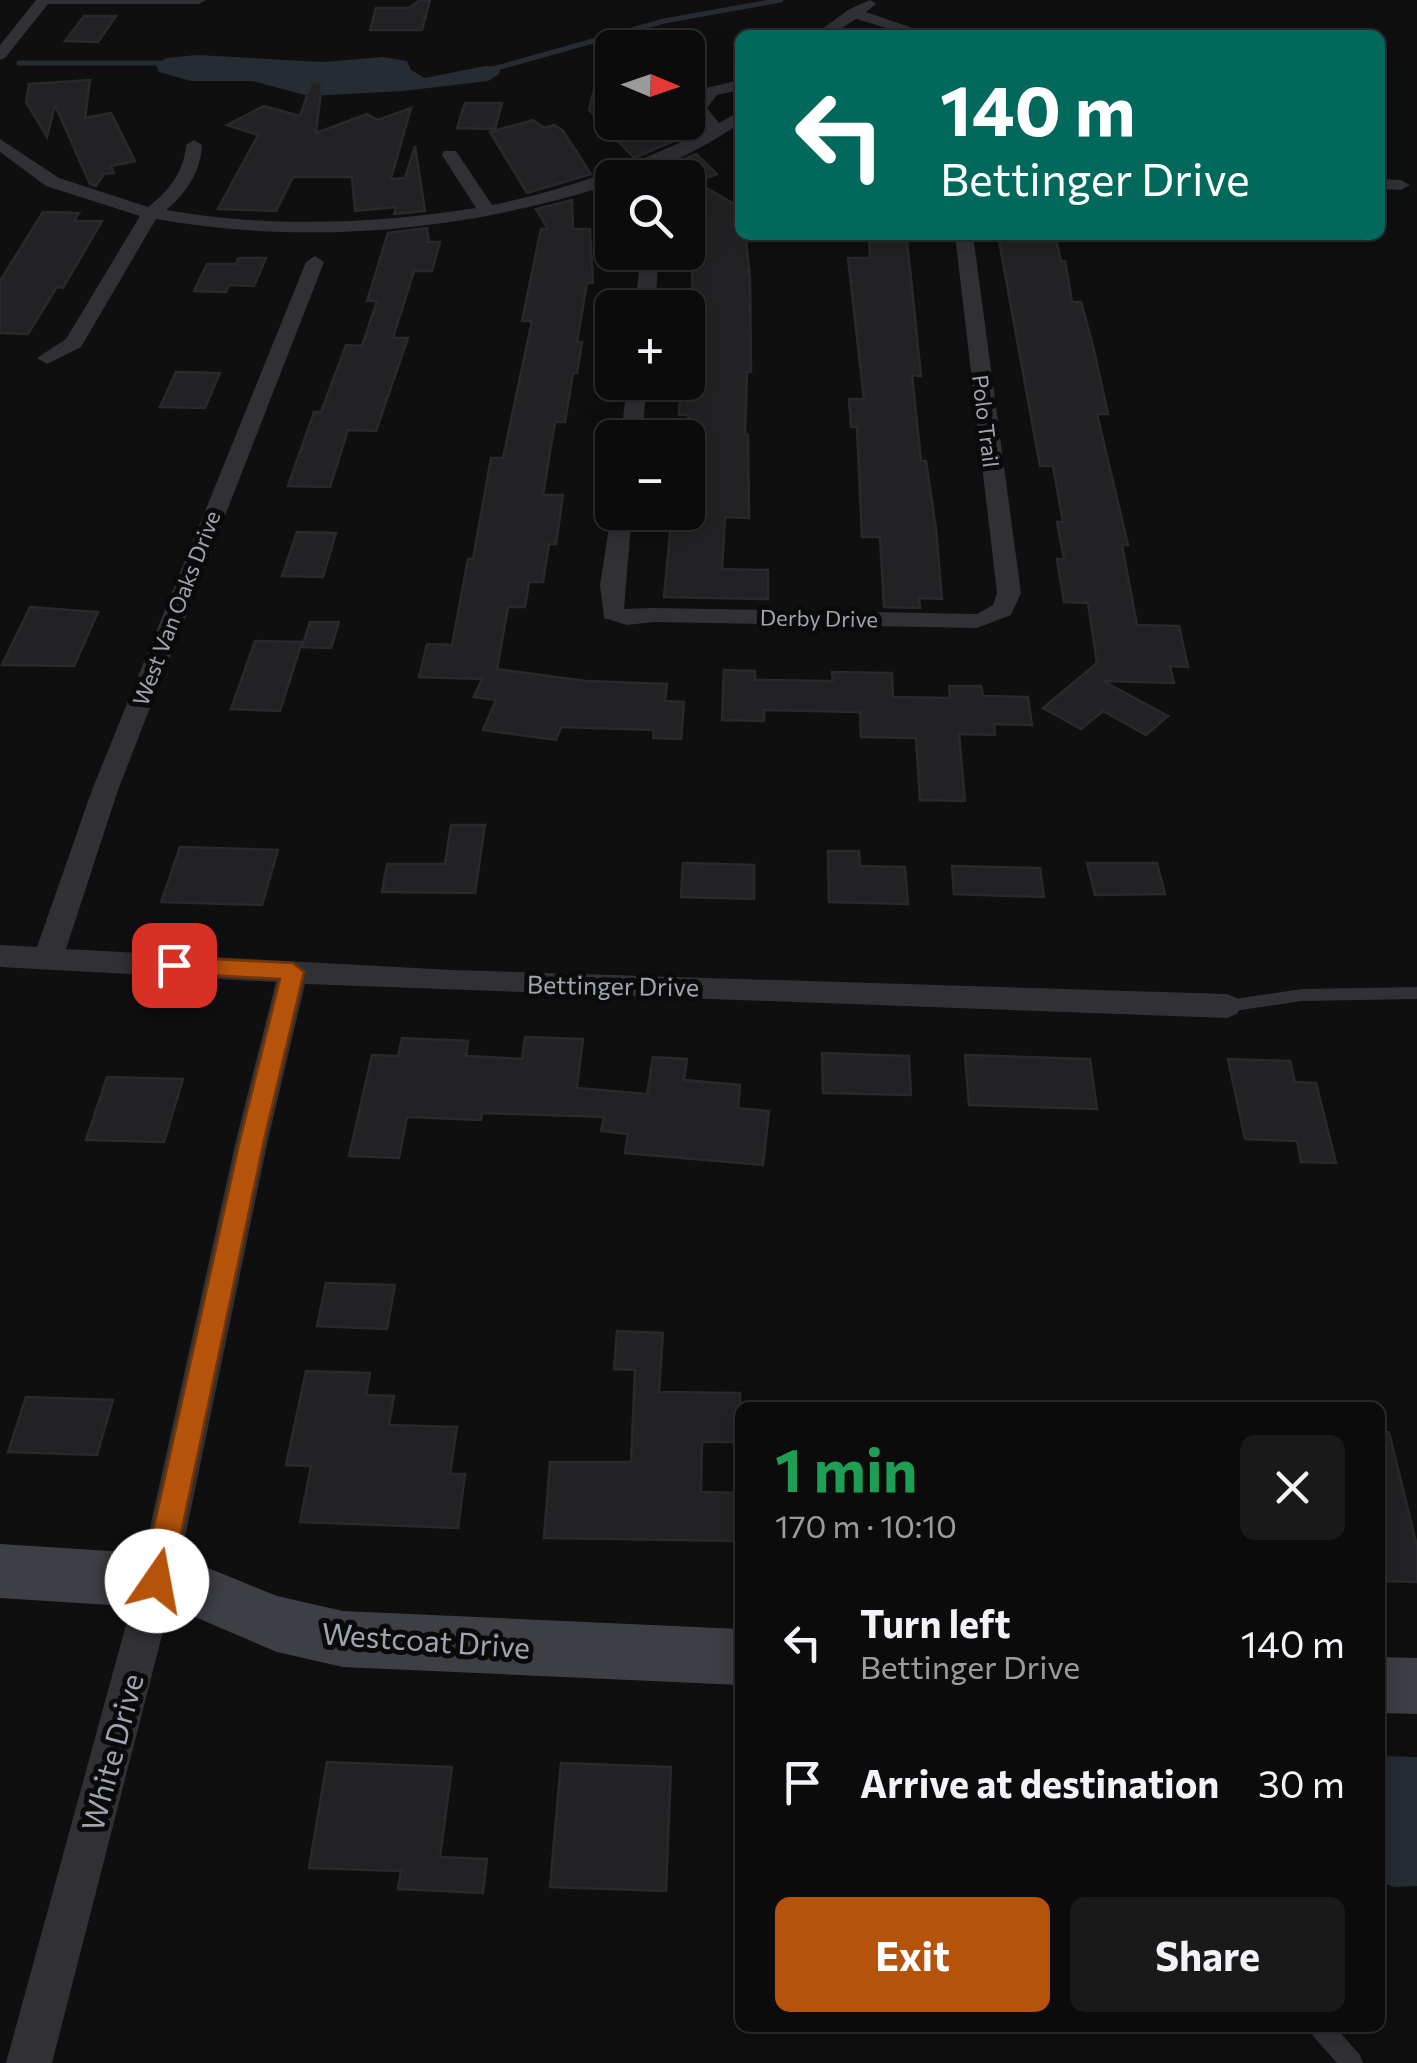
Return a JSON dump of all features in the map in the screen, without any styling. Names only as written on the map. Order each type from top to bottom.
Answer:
[{"type":"street","points":[[0,55],[47,0],[199,0]]},
{"type":"street","points":[[828,30],[876,0]]},
{"type":"street","points":[[852,13],[909,30]]},
{"type":"street","points":[[716,132],[699,108],[712,92],[735,86]]},
{"type":"street","points":[[655,160],[735,119]]},
{"type":"street","points":[[47,358],[74,342],[151,213],[172,197],[193,163],[194,145]]},
{"type":"street","points":[[1,146],[57,186],[151,213],[258,227],[323,228],[486,210],[593,187]]},
{"type":"street","points":[[450,154],[486,210]]},
{"type":"street","points":[[1385,184],[1401,185]]},
{"type":"street","name":"Polo Trail","points":[[965,240],[1009,593],[1006,606]]},
{"type":"street","name":"West Van Oaks Drive","points":[[48,958],[105,790],[315,262]]},
{"type":"street","name":"Derby Drive","points":[[619,530],[612,614],[627,618],[654,615],[977,621],[997,617],[1006,606]]},
{"type":"street","name":"Bettinger Drive","points":[[0,956],[452,982],[1227,1006]]},
{"type":"street","name":"White Drive","points":[[29,2063],[157,1581],[252,1140],[293,972]]},
{"type":"street","name":"Westcoat Drive","points":[[0,1571],[157,1581],[196,1590],[277,1624],[343,1639],[735,1657]]},
{"type":"street","points":[[1385,1685],[1417,1686]]},
{"type":"lane","points":[[1227,1006],[1302,994],[1417,993]]},
{"type":"lane","points":[[1325,2032],[1352,2063]]},
{"type":"shaded area","points":[[197,55],[322,62],[383,57],[407,61],[411,70],[425,78],[485,66],[501,67],[499,74],[488,81],[309,96],[252,81],[191,81],[159,72],[156,65],[166,58]]},
{"type":"shaded area","points":[[1385,1756],[1417,1757],[1417,1886],[1394,1887],[1385,1883]]},
{"type":"building","points":[[420,0],[430,0],[422,30],[370,30],[376,8],[409,8]]},
{"type":"building","points":[[84,16],[116,16],[98,42],[65,41]]},
{"type":"building","points":[[90,80],[85,118],[111,113],[135,161],[111,166],[114,173],[104,174],[96,186],[90,184],[55,105],[47,137],[26,102],[29,84]]},
{"type":"building","points":[[312,81],[322,84],[316,133],[367,114],[378,120],[411,108],[391,179],[405,178],[415,146],[425,211],[394,214],[396,207],[355,211],[352,177],[293,177],[276,211],[218,209],[258,135],[227,125],[264,106],[300,116]]},
{"type":"building","points":[[595,86],[595,116],[589,110]]},
{"type":"building","points":[[465,103],[502,103],[495,129],[457,128]]},
{"type":"building","points":[[533,120],[545,128],[554,125],[563,131],[591,174],[527,193],[490,132]]},
{"type":"building","points":[[617,140],[676,140],[634,158]]},
{"type":"building","points":[[705,163],[717,174],[705,179]]},
{"type":"building","points":[[705,187],[735,206],[735,240],[746,240],[750,279],[751,372],[747,372],[745,435],[749,518],[725,517],[722,569],[768,570],[768,599],[664,597],[670,530],[705,530],[705,420],[688,420],[688,415],[679,415],[680,400],[705,400],[705,290],[693,290],[692,270],[705,270]]},
{"type":"building","points":[[572,200],[573,229],[590,229],[593,283],[587,283],[577,342],[582,342],[577,373],[573,373],[565,422],[555,422],[543,495],[563,495],[556,544],[549,544],[543,582],[529,582],[525,607],[508,607],[497,669],[586,681],[667,684],[665,701],[684,702],[681,739],[653,738],[654,730],[561,727],[556,740],[483,730],[496,700],[474,697],[482,679],[419,677],[427,644],[452,645],[491,458],[503,458],[532,321],[522,321],[541,229],[548,229],[536,209]]},
{"type":"building","points":[[43,212],[79,213],[74,221],[102,221],[63,288],[57,287],[28,334],[0,333],[0,281]]},
{"type":"building","points":[[427,228],[429,242],[440,242],[432,271],[414,271],[393,338],[408,338],[376,431],[348,430],[330,487],[288,486],[314,412],[321,412],[346,345],[362,346],[377,301],[367,301],[388,233]]},
{"type":"building","points":[[869,240],[907,240],[921,376],[912,375],[921,461],[926,461],[936,529],[942,599],[919,598],[920,608],[884,607],[880,537],[862,537],[857,427],[851,427],[849,399],[864,399],[848,258],[870,258]]},
{"type":"building","points":[[999,240],[1056,240],[1061,261],[1065,261],[1072,302],[1081,302],[1108,414],[1097,414],[1128,545],[1122,545],[1137,625],[1179,626],[1188,667],[1170,666],[1174,683],[1103,681],[1168,716],[1146,735],[1103,711],[1081,729],[1043,708],[1097,663],[1088,603],[1064,602],[1057,559],[1064,559],[1057,522],[1063,522],[1053,466],[1040,466]]},
{"type":"building","points":[[238,258],[266,258],[254,286],[229,285],[226,292],[194,291],[207,264],[236,264]]},
{"type":"building","points":[[176,372],[220,373],[205,408],[160,407]]},
{"type":"building","points":[[297,532],[336,533],[323,577],[282,576]]},
{"type":"building","points":[[30,607],[98,612],[74,666],[2,665]]},
{"type":"building","points":[[310,622],[339,622],[331,648],[302,647]]},
{"type":"building","points":[[255,641],[302,642],[280,711],[231,709]]},
{"type":"building","points":[[724,670],[755,671],[755,680],[833,681],[832,672],[892,673],[893,697],[950,698],[949,686],[981,686],[983,696],[1028,697],[1032,725],[994,724],[995,735],[959,734],[965,801],[920,800],[916,738],[861,737],[860,712],[764,710],[764,721],[722,720]]},
{"type":"building","points":[[451,825],[485,825],[475,893],[382,892],[387,864],[445,864]]},
{"type":"building","points":[[180,847],[278,850],[262,905],[161,902]]},
{"type":"building","points":[[828,851],[859,851],[860,866],[905,867],[908,904],[829,902]]},
{"type":"building","points":[[683,863],[754,865],[754,899],[681,897]]},
{"type":"building","points":[[1087,863],[1157,863],[1165,894],[1095,895]]},
{"type":"building","points":[[952,866],[1040,868],[1044,897],[954,894]]},
{"type":"building","points":[[525,1037],[583,1039],[577,1088],[647,1094],[653,1057],[687,1059],[684,1080],[740,1085],[738,1108],[769,1111],[763,1165],[625,1153],[628,1134],[601,1131],[604,1117],[482,1113],[481,1120],[407,1117],[399,1158],[349,1156],[372,1055],[398,1056],[402,1038],[468,1041],[466,1056],[522,1059]]},
{"type":"building","points":[[822,1053],[909,1056],[911,1095],[823,1093]]},
{"type":"building","points":[[965,1055],[1090,1059],[1097,1109],[969,1105]]},
{"type":"building","points":[[1228,1059],[1290,1061],[1295,1082],[1316,1083],[1336,1163],[1301,1162],[1297,1141],[1245,1139]]},
{"type":"building","points":[[107,1077],[183,1079],[164,1142],[86,1140]]},
{"type":"building","points":[[326,1283],[395,1285],[387,1329],[317,1326]]},
{"type":"building","points":[[617,1331],[663,1333],[659,1392],[740,1393],[740,1402],[735,1402],[735,1442],[702,1442],[701,1492],[735,1493],[735,1541],[544,1538],[550,1462],[631,1462],[635,1370],[614,1369]]},
{"type":"building","points":[[306,1371],[370,1373],[366,1395],[394,1396],[389,1425],[457,1427],[450,1474],[465,1474],[458,1528],[300,1522],[311,1466],[286,1465]]},
{"type":"building","points":[[26,1397],[113,1400],[97,1455],[8,1452]]},
{"type":"building","points":[[1385,1432],[1389,1432],[1417,1546],[1417,1582],[1385,1581]]},
{"type":"building","points":[[327,1762],[452,1767],[440,1857],[487,1859],[483,1893],[398,1889],[401,1871],[309,1868]]},
{"type":"building","points":[[561,1763],[671,1767],[666,1891],[550,1887]]},
{"type":"waterway","points":[[493,69],[664,21],[781,0]]},
{"type":"waterway","points":[[19,63],[170,63]]},
{"type":"route","points":[[157,1581],[252,1140],[293,972],[174,965]]}]
